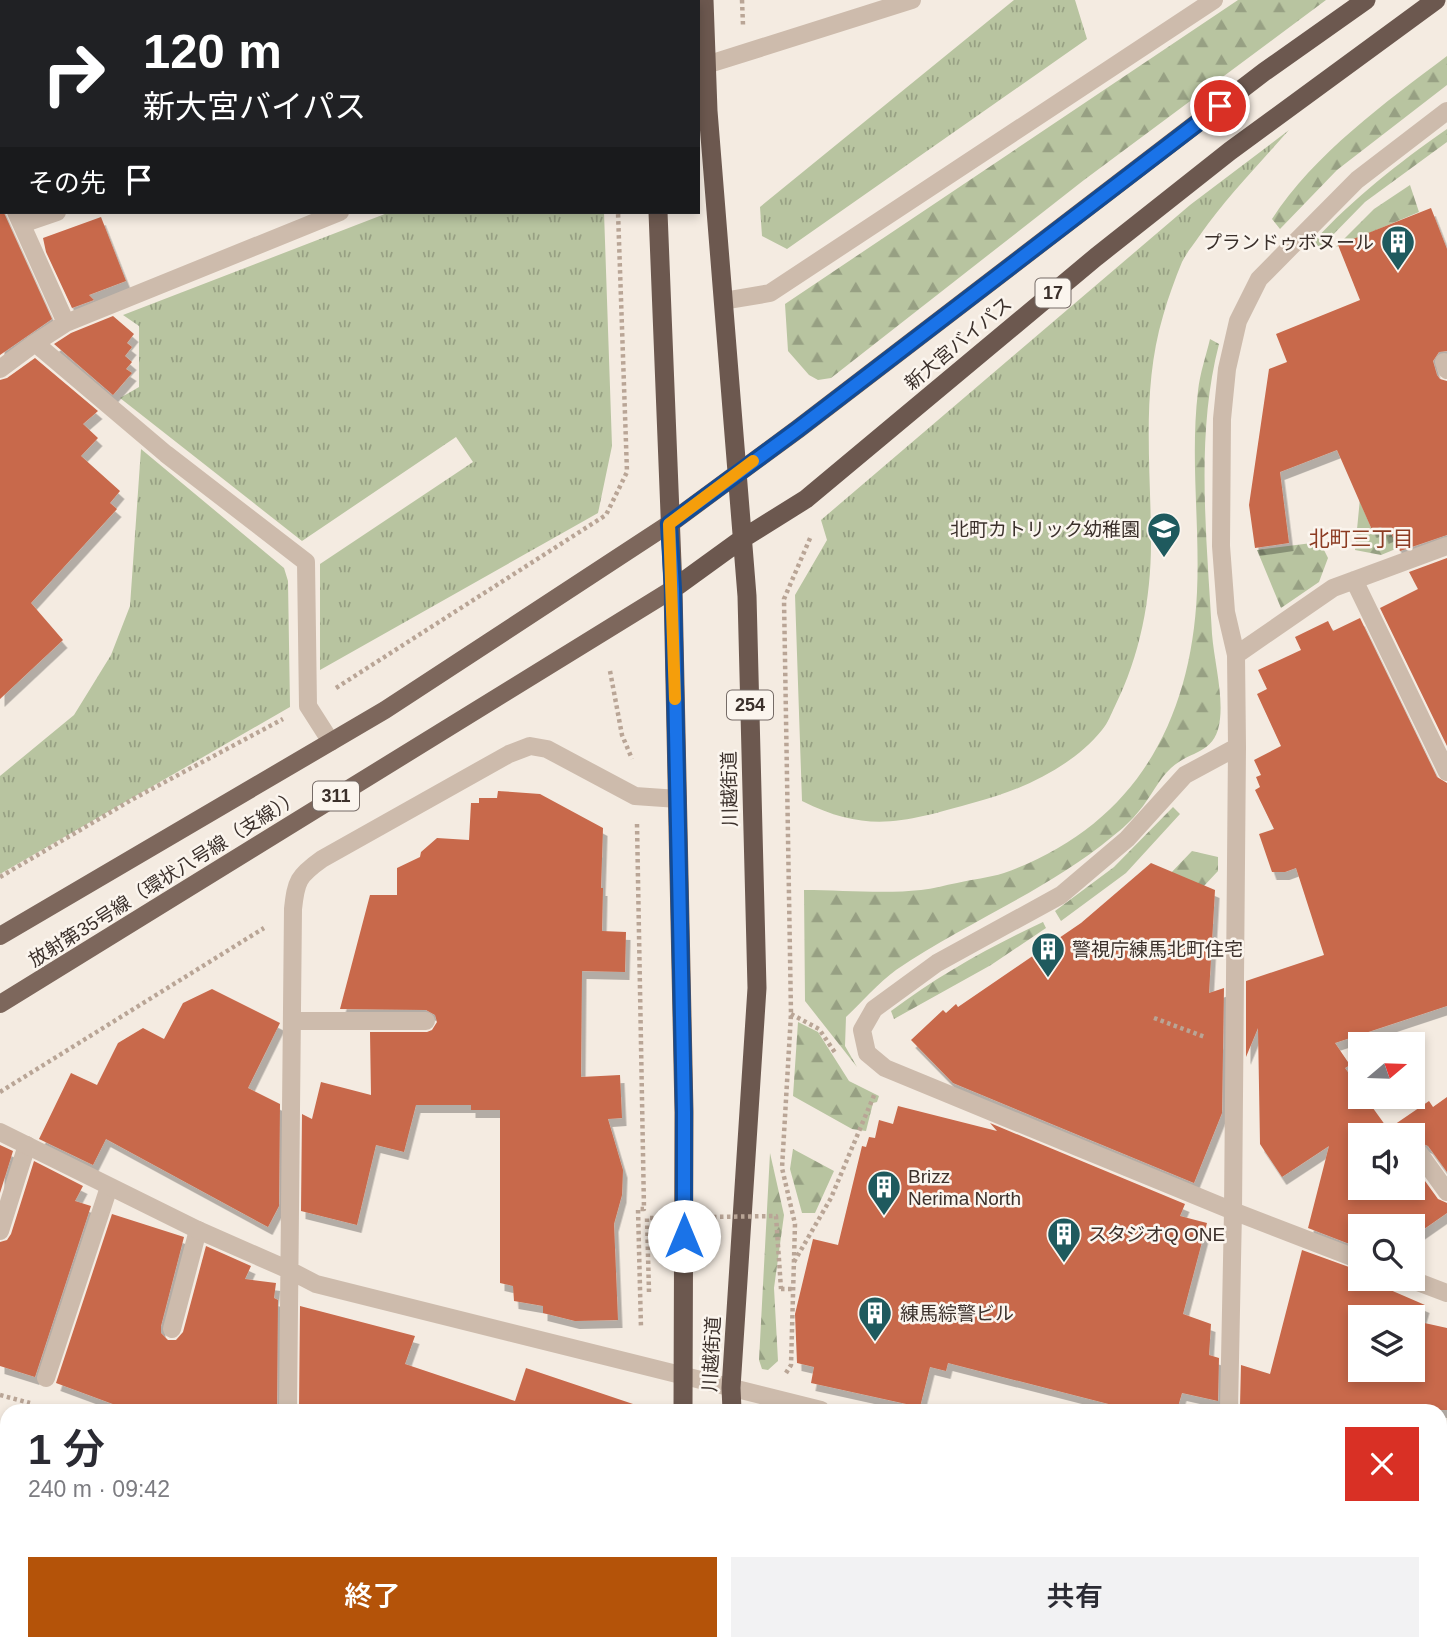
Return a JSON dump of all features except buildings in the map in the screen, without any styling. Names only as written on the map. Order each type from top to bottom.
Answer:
[{"type":"highway","name":"川越街道","points":[[704,0],[723,301],[747,596],[757,988],[732,1404]]},
{"type":"highway","name":"新大宮バイパス","points":[[669,524],[798,429],[1253,80],[1366,0]]},
{"type":"highway","name":"新大宮バイパス","points":[[673,589],[742,539],[807,499],[1096,257],[1230,151],[1436,0]]},
{"type":"highway","name":"川越街道","points":[[658,214],[673,589],[678,799],[684,1112],[683,1404]]},
{"type":"main road","name":"放射第35号線（環状八号線（支線））","points":[[0,936],[385,710],[669,524]]},
{"type":"main road","name":"放射第35号線（環状八号線（支線））","points":[[0,1004],[673,589]]},
{"type":"street","points":[[706,65],[912,0]]},
{"type":"street","points":[[723,301],[770,293],[1214,0]]},
{"type":"street","points":[[1229,1404],[1235,1049],[1237,655],[1226,612],[1221,546],[1222,419],[1227,369],[1238,321],[1259,279],[1357,180],[1447,111]]},
{"type":"street","points":[[44,214],[19,218],[66,323]]},
{"type":"street","points":[[0,369],[66,323],[335,214]]},
{"type":"street","points":[[35,343],[166,454],[306,562],[308,706],[331,742]]},
{"type":"street","points":[[1237,655],[1333,588],[1447,546]]},
{"type":"street","points":[[1354,580],[1447,772]]},
{"type":"street","points":[[288,1404],[293,909],[296,885],[307,869],[322,859],[509,754],[530,746],[547,749],[635,796],[678,799]]},
{"type":"street","points":[[1237,747],[1185,775],[1127,839],[1062,895],[937,963],[874,1009],[862,1030],[867,1053],[885,1068],[1348,1255]]},
{"type":"street","points":[[292,1021],[426,1021]]},
{"type":"street","points":[[0,1132],[198,1230],[316,1284],[797,1404]]},
{"type":"street","points":[[0,1231],[27,1145]]},
{"type":"street","points":[[1425,1161],[1447,1192]]},
{"type":"street","points":[[46,1378],[109,1186]]},
{"type":"street","points":[[172,1329],[198,1230]]},
{"type":"street","points":[[1425,1285],[1447,1293]]},
{"type":"path","points":[[606,514],[627,472],[618,214]]},
{"type":"path","points":[[610,671],[622,735],[632,762],[638,830],[644,1209],[638,1209],[641,1328]]},
{"type":"path","points":[[1154,1018],[1235,1049]]},
{"type":"path","points":[[794,1263],[831,1198],[877,1089]]},
{"type":"path","points":[[640,1293],[649,1292],[647,1218],[776,1216],[780,1289],[793,1289]]},
{"type":"path","points":[[0,1395],[35,1404]]},
{"type":"green space","points":[[1014,0],[1075,0],[1087,39],[787,249],[762,236],[760,207]]},
{"type":"green space","points":[[1238,0],[1326,0],[1084,180],[831,378],[818,380],[809,375],[788,351],[785,304]]},
{"type":"green space","points":[[1447,56],[1447,85],[1337,170],[1280,229],[1272,219],[1308,173],[1352,130]]},
{"type":"green space","points":[[1447,129],[1447,142],[1365,202],[1320,248],[1313,242],[1377,182]]},
{"type":"green space","points":[[1289,130],[1243,181],[1188,251],[1165,309],[1156,344],[1150,400],[1151,543],[1146,606],[1131,667],[1104,727],[1076,755],[1028,784],[929,815],[869,821],[826,812],[802,801],[795,595],[827,540],[821,520],[1190,205]]},
{"type":"green space","points":[[1410,185],[1419,212],[1336,247],[1374,209]]},
{"type":"green space","points":[[385,214],[604,214],[612,446],[598,513],[320,670],[320,564],[473,462],[456,437],[302,541],[120,398],[139,387],[139,326],[123,315]]},
{"type":"green space","points":[[1210,339],[1219,344],[1207,415],[1205,451],[1212,634],[1220,698],[1218,731],[1202,750],[1171,768],[1133,818],[1088,856],[923,953],[883,981],[846,1017],[845,1046],[857,1067],[805,1001],[804,890],[878,892],[926,889],[998,875],[1049,853],[1088,828],[1120,799],[1147,765],[1167,727],[1182,685],[1192,640],[1198,567],[1196,416],[1199,384]]},
{"type":"green space","points":[[141,449],[284,568],[288,581],[290,707],[0,874],[0,776],[74,715],[111,655],[130,606]]},
{"type":"green space","points":[[1361,488],[1361,504],[1372,530],[1381,527],[1384,536],[1391,533],[1398,548],[1381,555],[1355,550]]},
{"type":"green space","points":[[1320,542],[1328,558],[1319,582],[1281,608],[1257,550]]},
{"type":"green space","points":[[1173,807],[1180,814],[1126,873],[1061,921],[1055,911],[1114,867]]},
{"type":"green space","points":[[1192,851],[1218,857],[1218,871],[1128,967],[1117,929]]},
{"type":"green space","points":[[1043,922],[1046,928],[991,965],[894,1019],[891,1011],[927,985]]},
{"type":"green space","points":[[798,1022],[818,1032],[849,1081],[879,1096],[877,1102],[873,1103],[866,1131],[852,1129],[793,1096]]},
{"type":"green space","points":[[793,1149],[834,1171],[815,1213],[802,1213],[790,1169]]},
{"type":"green space","points":[[770,1153],[784,1215],[774,1288],[778,1361],[768,1370],[762,1369],[759,1360]]},
{"type":"slow traffic","points":[[675,699],[669,524],[753,461]]},
{"type":"place","name":"プランドゥボヌール","points":[[1398,272]]},
{"type":"place","name":"北町カトリック幼稚園","points":[[1164,559]]},
{"type":"place","name":"警視庁練馬北町住宅","points":[[1048,979]]},
{"type":"place","name":"Brizz Nerima North","points":[[884,1217]]},
{"type":"place","name":"スタジオQ ONE","points":[[1064,1264]]},
{"type":"place","name":"練馬綜警ビル","points":[[875,1343]]},
{"type":"district","name":"北町三丁目","points":[[1361,539]]},
{"type":"route","points":[[684,1236],[684,1112],[673,589],[669,524],[798,429],[1220,106]]}]
